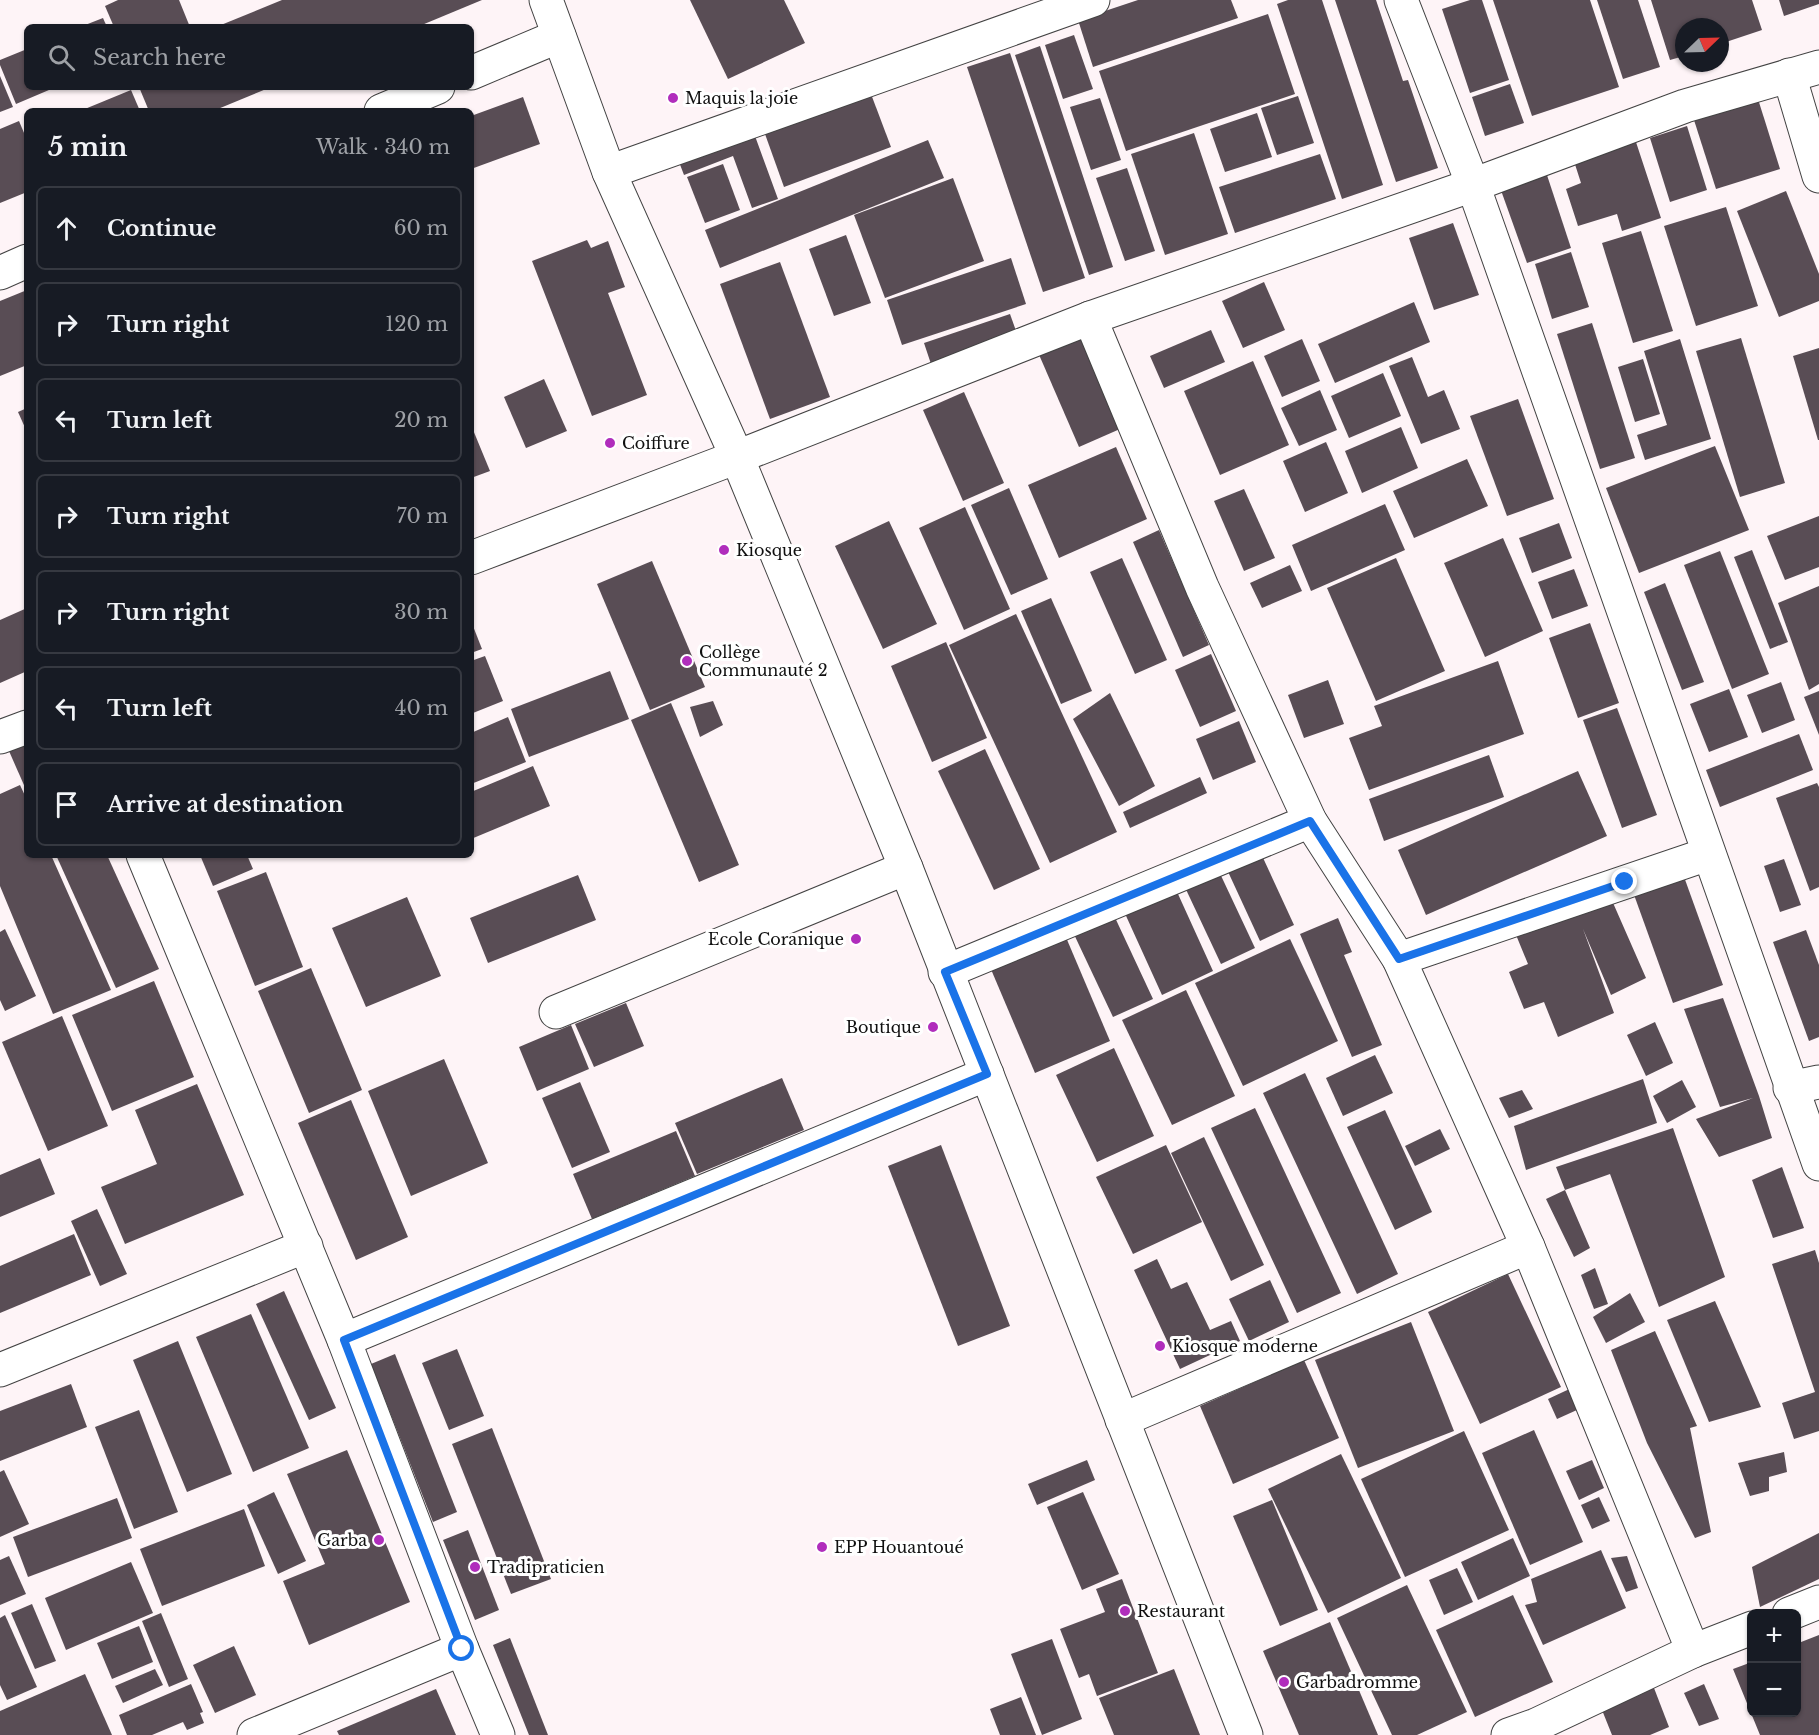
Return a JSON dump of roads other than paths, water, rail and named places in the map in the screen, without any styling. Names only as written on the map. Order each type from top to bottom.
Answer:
[{"type":"street","points":[[546,0],[609,172],[737,457],[906,868],[1246,1735]]},
{"type":"street","points":[[609,172],[1093,0]]},
{"type":"street","points":[[1401,0],[1473,185],[1708,854],[1805,1085],[1819,1164]]},
{"type":"street","points":[[474,72],[559,36]]},
{"type":"street","points":[[474,557],[737,457],[1090,318],[1473,185],[1684,106],[1804,71],[1819,176]]},
{"type":"street","points":[[388,108],[431,90]]},
{"type":"street","points":[[0,273],[24,262]]},
{"type":"street","points":[[1090,318],[1202,587],[1310,821],[1399,959],[1528,1247],[1693,1651]]},
{"type":"street","points":[[0,737],[24,728]]},
{"type":"street","points":[[945,972],[1310,821]]},
{"type":"street","points":[[1399,959],[1708,854]]},
{"type":"street","points":[[144,858],[344,1340],[462,1649],[498,1735]]},
{"type":"street","points":[[556,1012],[906,868]]},
{"type":"street","points":[[344,1340],[987,1074]]},
{"type":"street","points":[[0,1370],[306,1246]]},
{"type":"street","points":[[1122,1420],[1528,1247]]},
{"type":"street","points":[[1801,1609],[1819,1602]]},
{"type":"street","points":[[1508,1735],[1536,1725],[1693,1651],[1747,1630]]},
{"type":"street","points":[[254,1735],[462,1649]]},
{"type":"place","name":"Maquis la joie","points":[[673,98]]},
{"type":"place","name":"Coiffure","points":[[610,443]]},
{"type":"place","name":"Kiosque","points":[[724,550]]},
{"type":"place","name":"Collège Communauté 2","points":[[687,661]]},
{"type":"place","name":"Ecole Coranique","points":[[856,939]]},
{"type":"place","name":"Boutique","points":[[933,1027]]},
{"type":"place","name":"Kiosque moderne","points":[[1160,1346]]},
{"type":"place","name":"Garba","points":[[379,1540]]},
{"type":"place","name":"EPP Houantoué","points":[[822,1547]]},
{"type":"place","name":"Tradipraticien","points":[[475,1567]]},
{"type":"place","name":"Restaurant","points":[[1125,1611]]},
{"type":"place","name":"Garbadromme","points":[[1284,1682]]}]
